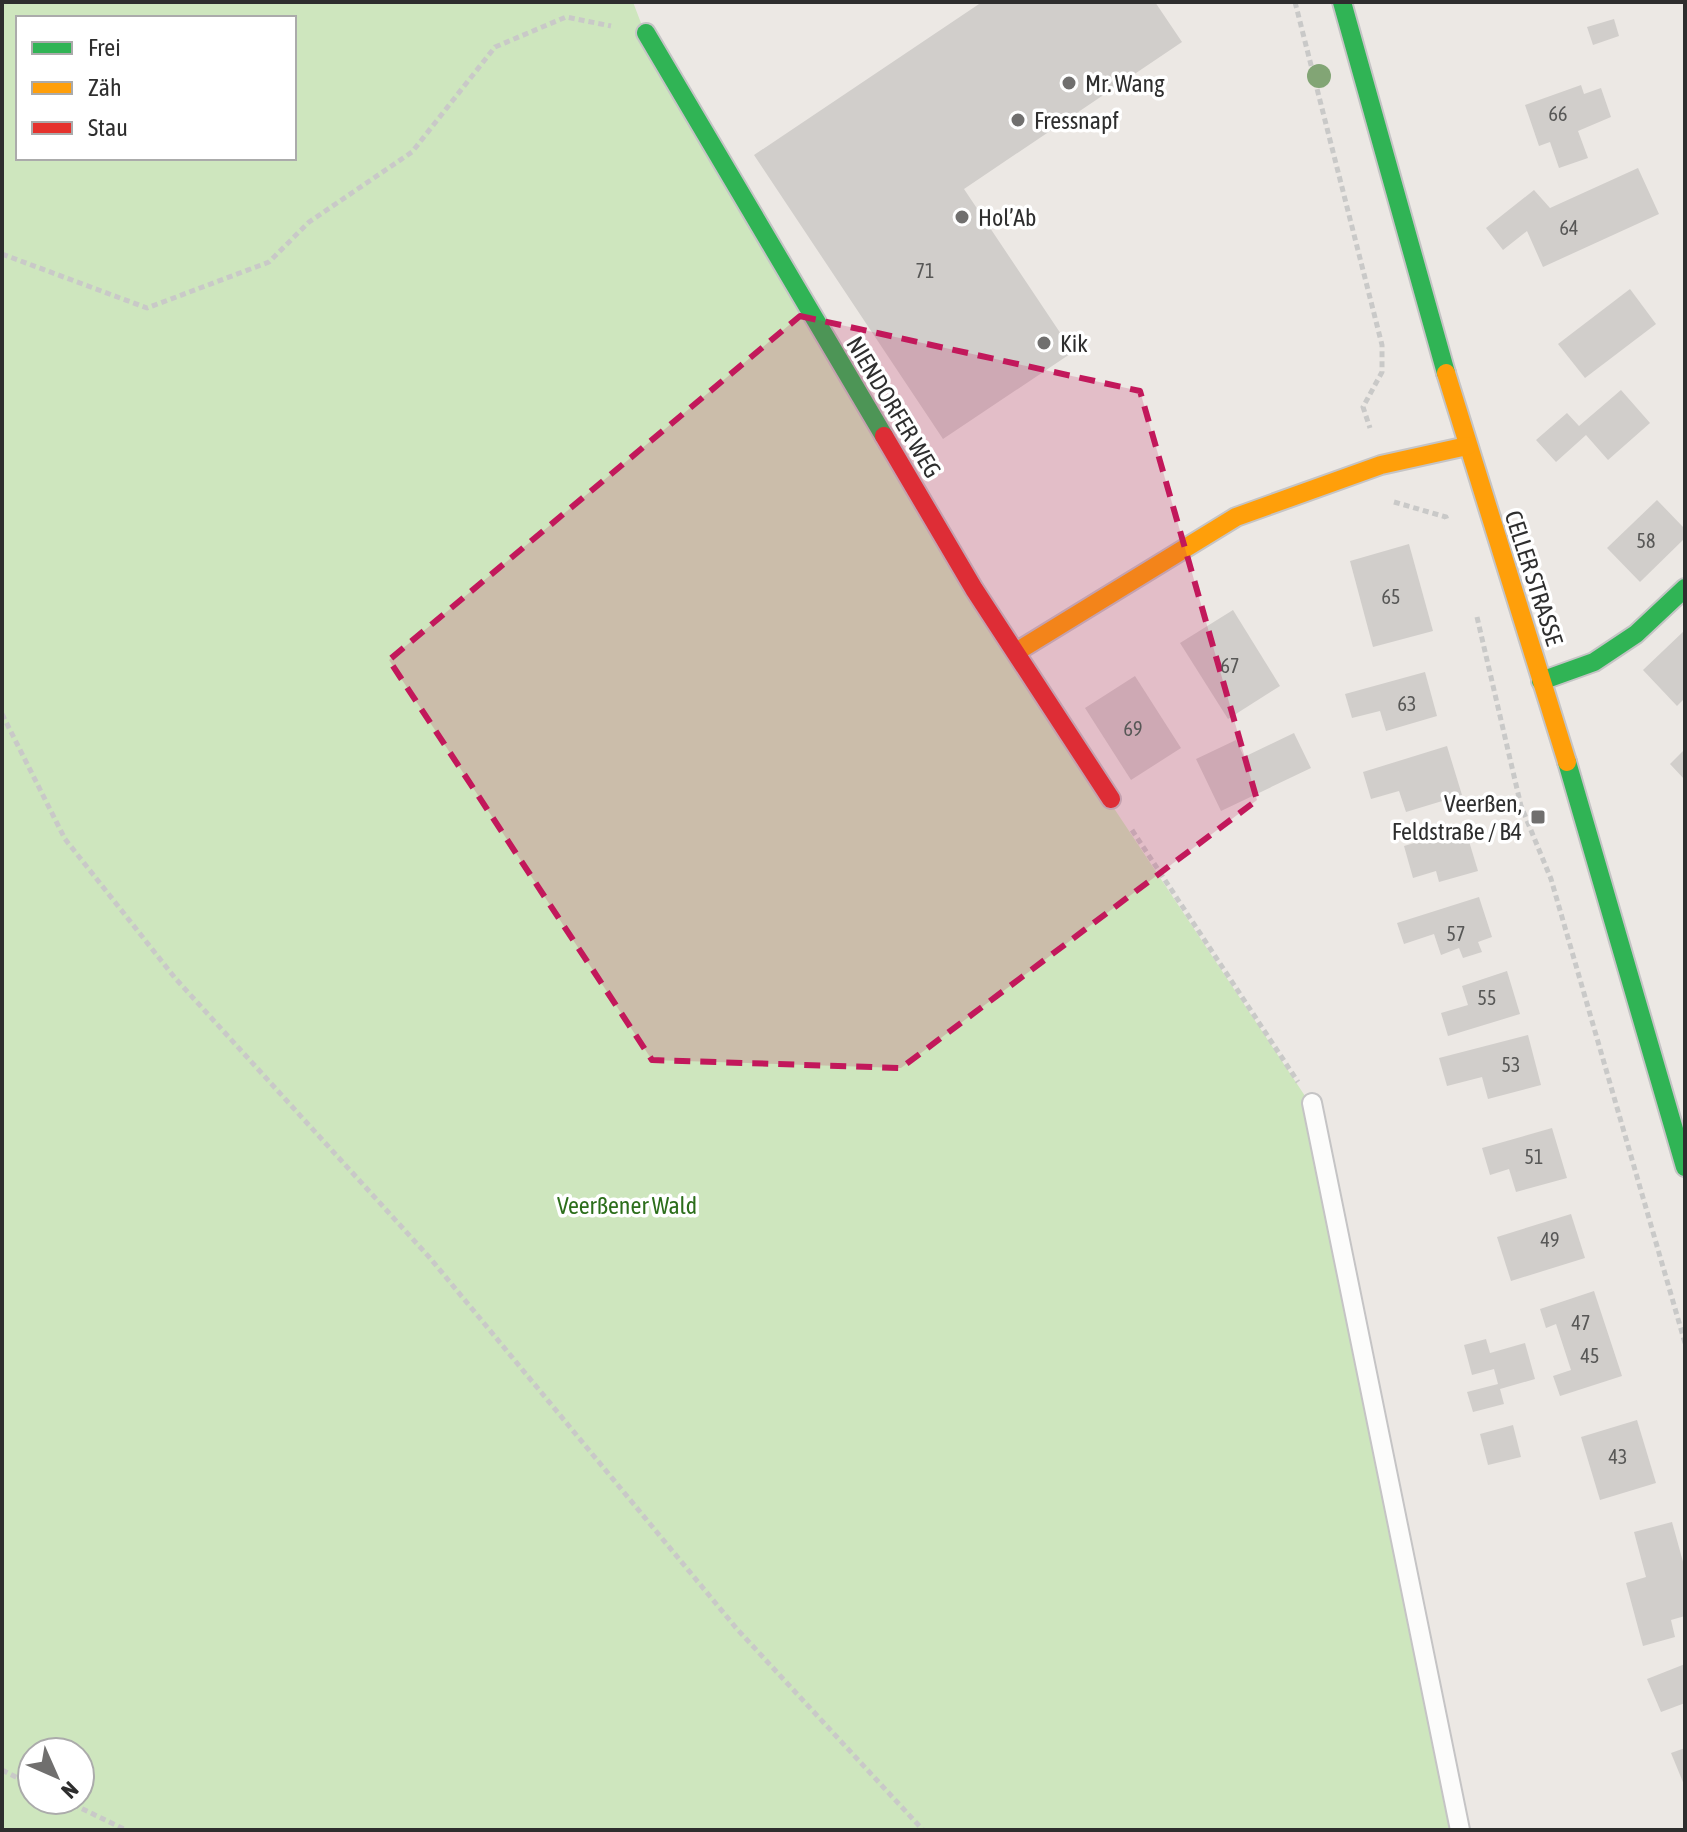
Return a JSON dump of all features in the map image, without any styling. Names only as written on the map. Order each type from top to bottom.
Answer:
[{"type":"street","name":"CELLER STRASSE","points":[[1342,2],[1467,446],[1579,801],[1685,1167]]},
{"type":"street","name":"NIENDORFER WEG","points":[[646,33],[974,589],[1111,799]]},
{"type":"street","points":[[1016,652],[1236,517],[1381,465],[1467,446]]},
{"type":"street","points":[[1541,681],[1594,662],[1636,634],[1685,588]]},
{"type":"lane","points":[[1312,1103],[1460,1830]]},
{"type":"path","points":[[1295,2],[1382,345],[1382,372],[1363,407],[1395,504],[1446,517],[1451,527]]},
{"type":"path","points":[[2,254],[147,308],[269,262],[309,222],[412,152],[495,47],[566,17],[646,33]]},
{"type":"path","points":[[1476,615],[1521,806],[1551,879],[1685,1343]]},
{"type":"path","points":[[2,714],[65,839],[175,978],[430,1258],[737,1629],[923,1830]]},
{"type":"path","points":[[1111,799],[1312,1103]]},
{"type":"path","points":[[96,1815],[126,1830]]},
{"type":"highlighted area","points":[[800,316],[1140,391],[1257,800],[901,1068],[652,1060],[389,660]]},
{"type":"green space","name":"Veerßener Wald","points":[[2,2],[633,2],[644,31],[969,590],[1309,1102],[1459,1830],[2,1830]]},
{"type":"building","points":[[982,2],[1155,2],[1182,42],[964,189],[1073,352],[943,439],[754,155]]},
{"type":"building","points":[[1614,19],[1619,36],[1593,45],[1587,27]]},
{"type":"building","points":[[1581,85],[1584,94],[1601,88],[1611,117],[1578,131],[1588,158],[1559,168],[1550,142],[1539,146],[1525,105]]},
{"type":"building","points":[[1638,168],[1659,214],[1543,267],[1527,231],[1503,250],[1486,228],[1534,190],[1550,208]]},
{"type":"building","points":[[1630,289],[1656,324],[1585,378],[1558,344]]},
{"type":"building","points":[[1621,390],[1650,423],[1608,460],[1586,435],[1556,462],[1536,440],[1567,413],[1579,426]]},
{"type":"building","points":[[1657,500],[1685,529],[1685,538],[1640,582],[1607,548]]},
{"type":"building","points":[[1409,544],[1433,631],[1373,647],[1350,561]]},
{"type":"building","points":[[1233,610],[1280,686],[1228,719],[1180,643]]},
{"type":"building","points":[[1685,630],[1685,698],[1677,706],[1643,670]]},
{"type":"building","points":[[1425,672],[1437,716],[1386,731],[1380,711],[1352,718],[1345,694]]},
{"type":"building","points":[[1135,676],[1181,748],[1131,780],[1085,708]]},
{"type":"building","points":[[1294,733],[1311,768],[1221,811],[1196,759],[1236,740],[1244,757]]},
{"type":"building","points":[[1447,746],[1462,795],[1406,812],[1399,791],[1371,799],[1363,772]]},
{"type":"building","points":[[1685,749],[1685,780],[1670,764]]},
{"type":"building","points":[[1465,828],[1478,871],[1439,882],[1436,871],[1413,878],[1404,846]]},
{"type":"building","points":[[1479,897],[1492,937],[1478,942],[1482,952],[1463,958],[1459,948],[1441,955],[1434,934],[1404,944],[1397,923]]},
{"type":"building","points":[[1507,971],[1520,1014],[1448,1036],[1441,1013],[1468,1005],[1462,986]]},
{"type":"building","points":[[1528,1035],[1541,1085],[1488,1099],[1482,1077],[1447,1086],[1439,1058]]},
{"type":"building","points":[[1552,1128],[1567,1178],[1516,1192],[1509,1169],[1490,1175],[1482,1148]]},
{"type":"building","points":[[1571,1214],[1585,1258],[1511,1281],[1497,1237]]},
{"type":"building","points":[[1594,1291],[1622,1376],[1560,1396],[1553,1376],[1571,1370],[1556,1324],[1546,1328],[1540,1309]]},
{"type":"building","points":[[1486,1339],[1490,1353],[1525,1343],[1535,1379],[1500,1389],[1504,1404],[1473,1412],[1467,1392],[1498,1384],[1494,1369],[1472,1375],[1464,1345]]},
{"type":"building","points":[[1637,1420],[1656,1483],[1600,1500],[1581,1437]]},
{"type":"building","points":[[1513,1425],[1521,1457],[1488,1465],[1480,1434]]},
{"type":"building","points":[[1672,1522],[1685,1569],[1685,1616],[1671,1620],[1675,1637],[1643,1646],[1626,1583],[1646,1577],[1634,1532]]},
{"type":"building","points":[[1685,1664],[1685,1703],[1661,1712],[1647,1679]]},
{"type":"building","points":[[1685,1748],[1685,1787],[1671,1753]]},
{"type":"traffic: fast","points":[[1342,2],[1446,373]]},
{"type":"traffic: fast","points":[[646,33],[884,436]]},
{"type":"traffic: fast","points":[[1541,681],[1594,662],[1636,634],[1685,588]]},
{"type":"traffic: fast","points":[[1567,762],[1685,1167]]},
{"type":"traffic: slow","points":[[1446,373],[1567,762]]},
{"type":"traffic: slow","points":[[1016,652],[1236,517],[1381,465],[1467,446]]},
{"type":"traffic: jam","points":[[884,436],[974,589],[1111,799]]},
{"type":"place","name":"Mr. Wang","points":[[1069,83]]},
{"type":"place","name":"Fressnapf","points":[[1018,120]]},
{"type":"place","name":"Hol’Ab","points":[[962,217]]},
{"type":"place","name":"Kik","points":[[1044,343]]},
{"type":"place","name":"Veerßen, Feldstraße / B4","points":[[1538,817]]}]
